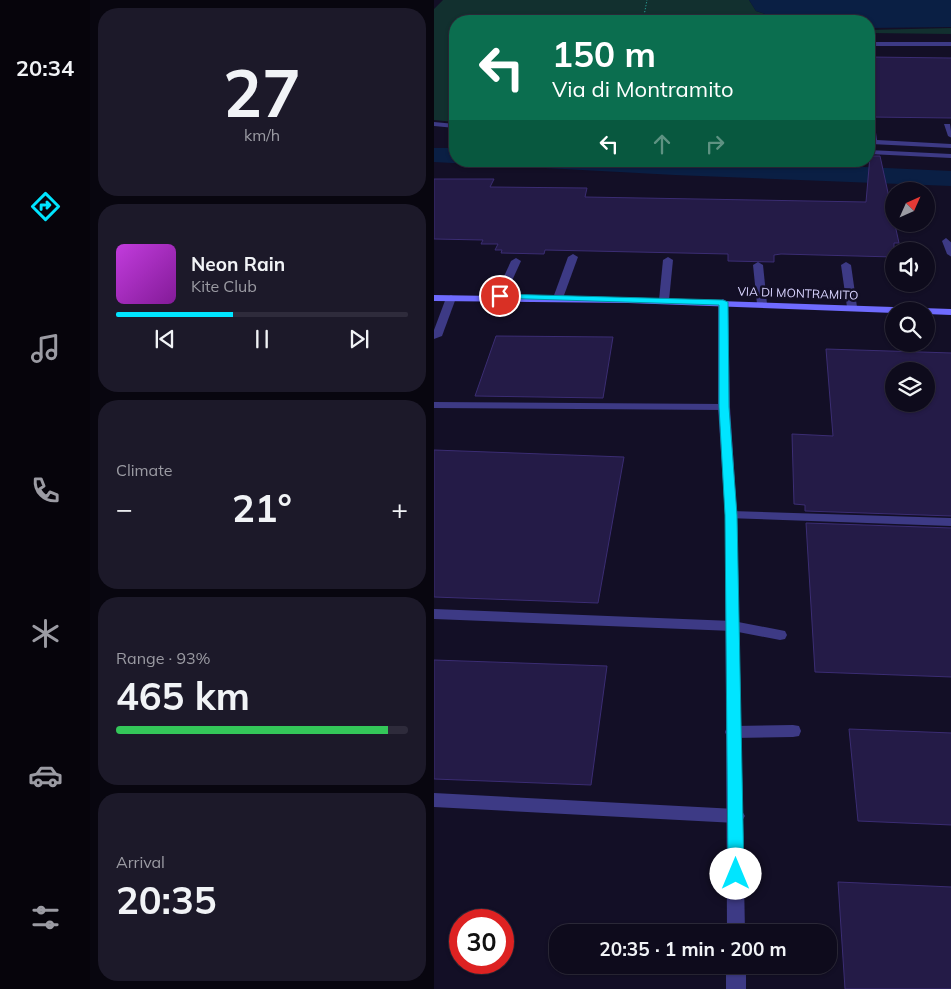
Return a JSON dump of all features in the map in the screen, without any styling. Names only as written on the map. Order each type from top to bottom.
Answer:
[{"type":"main road","name":"VIA DI MONTRAMITO","points":[[434,298],[500,296],[664,300],[951,312]]},
{"type":"street","points":[[875,44],[951,44]]},
{"type":"street","points":[[434,124],[449,125]]},
{"type":"street","points":[[947,126],[951,136]]},
{"type":"street","points":[[875,142],[951,146]]},
{"type":"street","points":[[875,152],[951,156]]},
{"type":"street","points":[[946,241],[951,254]]},
{"type":"street","points":[[558,298],[573,257]]},
{"type":"street","points":[[664,300],[668,260]]},
{"type":"street","points":[[500,296],[516,261]]},
{"type":"street","points":[[846,265],[852,308]]},
{"type":"street","points":[[758,266],[762,304]]},
{"type":"street","points":[[434,336],[437,336],[451,298]]},
{"type":"street","points":[[723,302],[724,407],[731,515],[736,924]]},
{"type":"street","points":[[434,405],[724,407]]},
{"type":"street","points":[[731,515],[951,522]]},
{"type":"street","points":[[434,614],[733,626],[780,634]]},
{"type":"street","points":[[733,732],[794,731]]},
{"type":"street","points":[[434,800],[736,816]]},
{"type":"street","points":[[736,974],[736,989]]},
{"type":"path","points":[[644,15],[647,0]]},
{"type":"green space","points":[[443,0],[749,0],[756,11],[769,15],[449,15],[449,121],[434,120],[434,9]]},
{"type":"green space","points":[[952,28],[951,34],[875,33],[875,30]]},
{"type":"water","points":[[749,0],[951,0],[951,27],[875,28],[875,15],[769,15],[756,11]]},
{"type":"water","points":[[434,148],[449,148],[449,163],[434,162]]},
{"type":"water","points":[[527,167],[865,167],[951,171],[952,186],[935,185],[935,182],[885,183]]},
{"type":"building","points":[[875,57],[952,58],[952,118],[875,117]]},
{"type":"building","points":[[875,156],[880,156],[886,182],[885,232],[897,232],[899,242],[885,242],[885,257],[781,254],[774,255],[774,262],[728,261],[728,254],[545,250],[544,254],[501,253],[502,250],[495,250],[498,244],[481,244],[483,240],[434,239],[434,179],[494,179],[490,187],[587,188],[585,197],[866,202],[869,167],[875,167]]},
{"type":"building","points":[[496,336],[613,337],[603,398],[475,396]]},
{"type":"building","points":[[826,349],[952,353],[952,516],[805,511],[805,505],[794,504],[792,434],[833,436]]},
{"type":"building","points":[[434,450],[624,457],[598,603],[434,597]]},
{"type":"building","points":[[806,523],[952,528],[952,677],[815,672]]},
{"type":"building","points":[[434,660],[607,666],[591,785],[434,779]]},
{"type":"building","points":[[849,729],[952,733],[952,825],[858,821]]},
{"type":"building","points":[[838,882],[952,887],[952,989],[845,989]]},
{"type":"route","points":[[500,296],[723,302],[724,407],[731,515],[736,874]]}]
